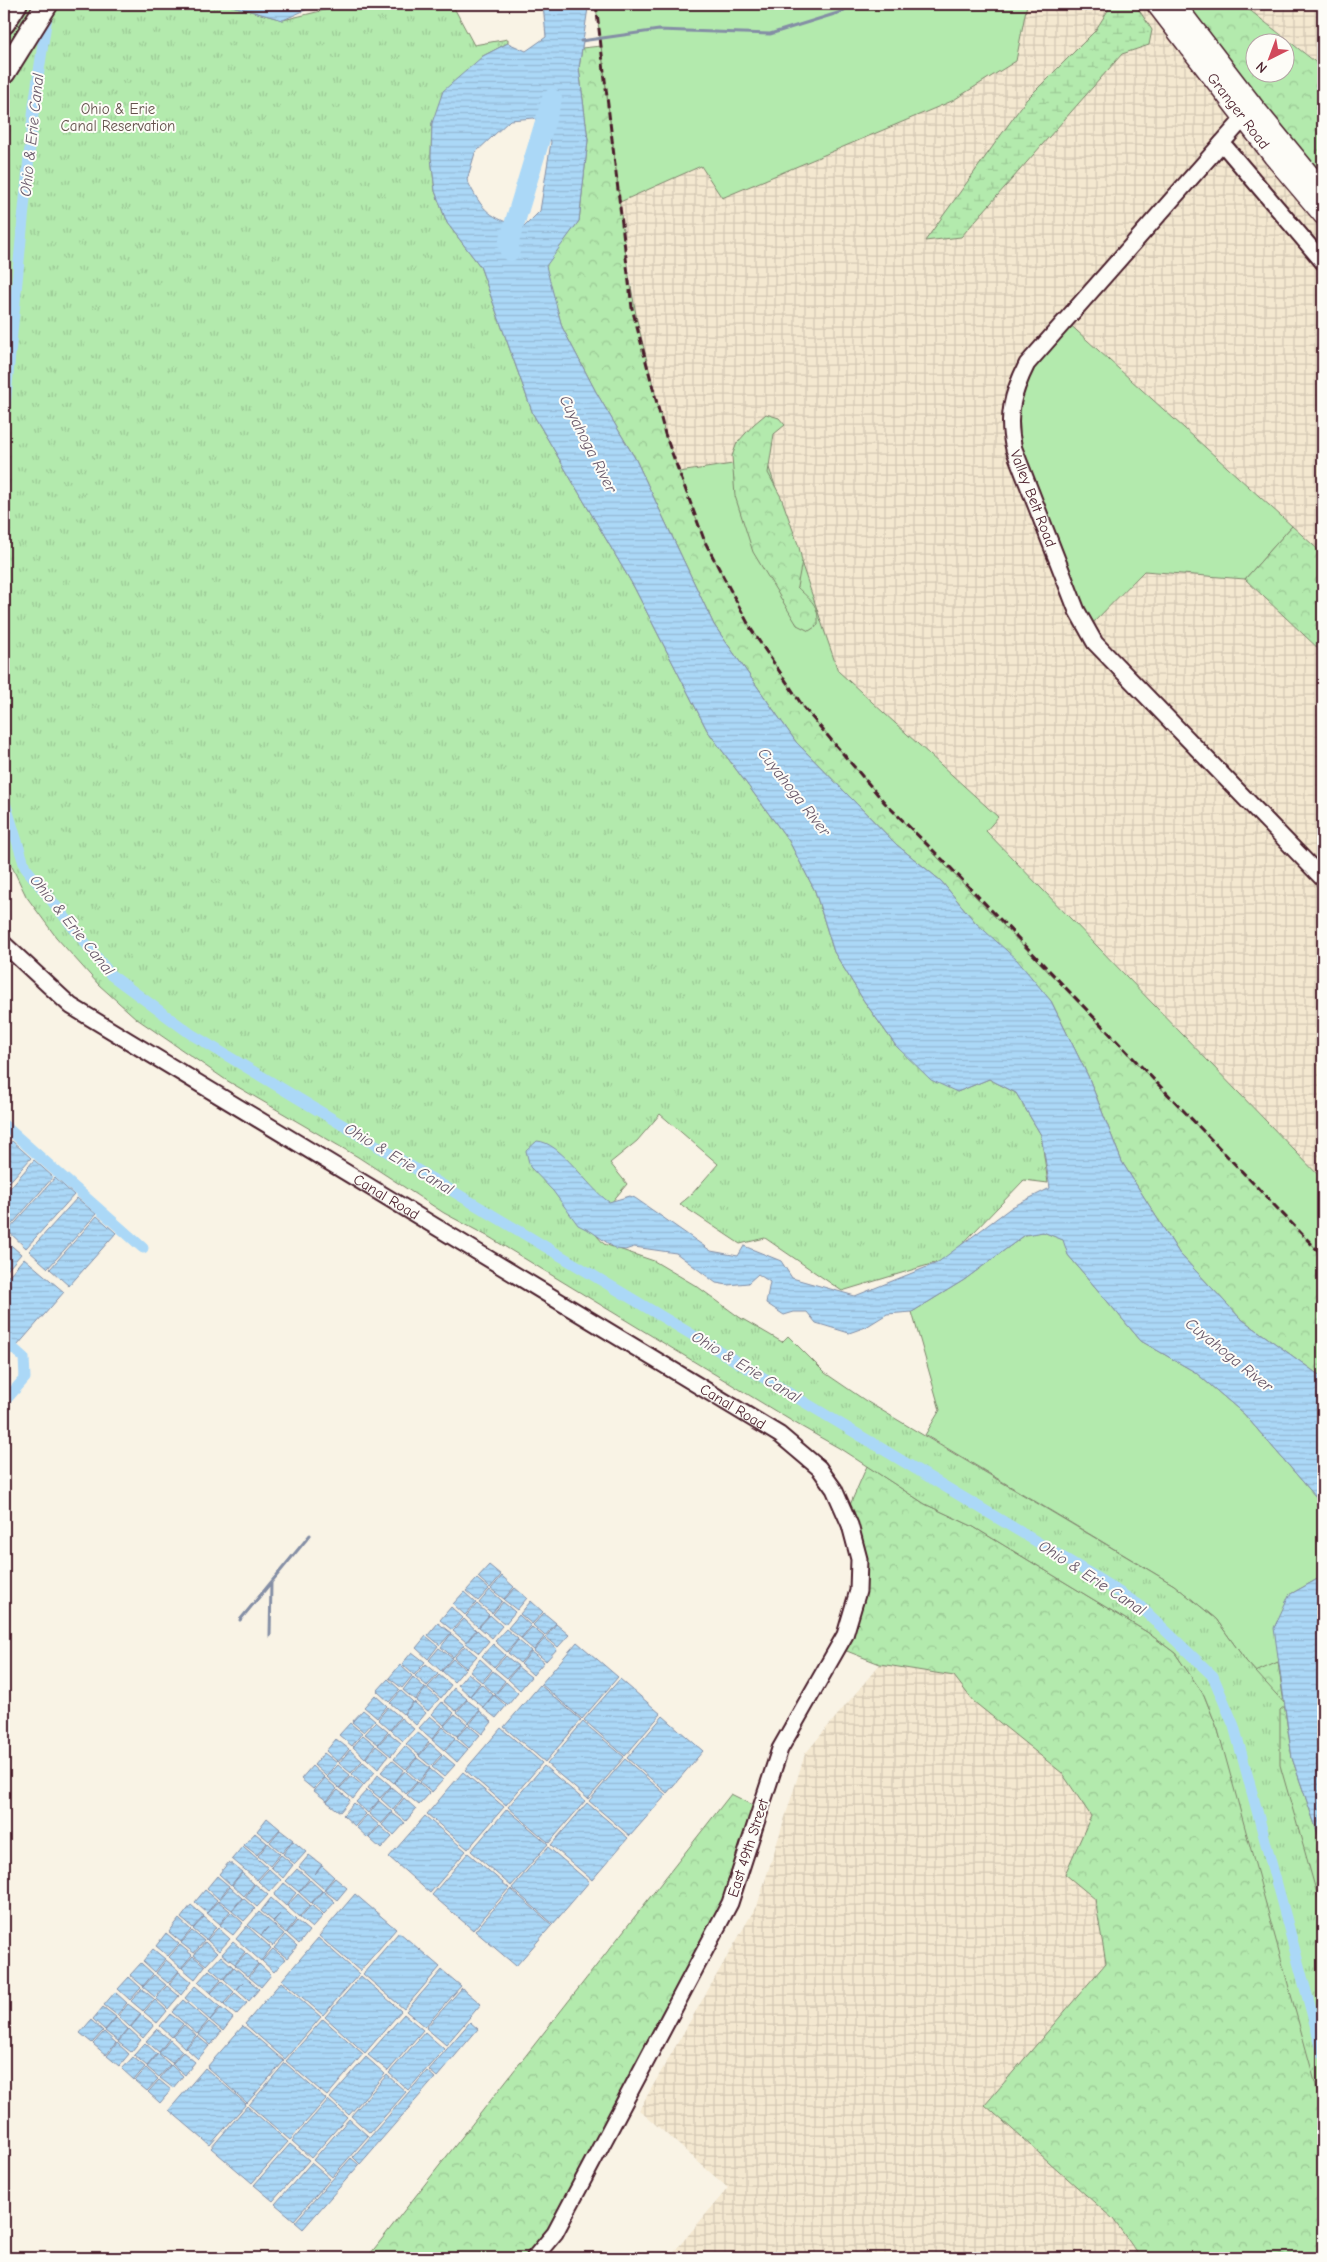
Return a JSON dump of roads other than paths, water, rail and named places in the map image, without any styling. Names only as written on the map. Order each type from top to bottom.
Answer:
[{"type":"highway","points":[[4,23],[16,4]]},
{"type":"highway","points":[[4,73],[47,4]]},
{"type":"main road","name":"Granger Road","points":[[1156,4],[1249,113],[1323,192]]},
{"type":"main road","name":"Granger Road","points":[[1174,4],[1249,113],[1323,215]]},
{"type":"street","name":"Valley Belt Road","points":[[1249,113],[1027,364],[1015,389],[1009,430],[1014,450],[1077,611],[1095,643],[1323,879]]},
{"type":"street","points":[[1222,143],[1323,262]]},
{"type":"street","name":"Canal Road","points":[[4,944],[71,1006],[780,1435]]},
{"type":"street","name":"East 49th Street","points":[[534,2258],[555,2234],[730,1903],[780,1749],[845,1635],[858,1591],[859,1559],[850,1525],[834,1489],[819,1468],[780,1435]]},
{"type":"water","points":[[225,4],[319,4],[283,20]]},
{"type":"water","points":[[543,4],[586,4],[588,8],[579,68],[588,140],[579,221],[546,266],[562,327],[596,392],[636,460],[714,625],[796,742],[897,845],[941,881],[975,922],[1017,960],[1051,1001],[1088,1076],[1122,1162],[1179,1253],[1240,1318],[1323,1378],[1323,1505],[1244,1414],[1195,1372],[1141,1341],[1068,1255],[1063,1240],[1043,1232],[1025,1235],[964,1280],[912,1312],[887,1314],[866,1327],[849,1333],[816,1323],[807,1312],[794,1312],[784,1315],[766,1303],[770,1282],[758,1274],[748,1283],[728,1285],[716,1283],[676,1253],[634,1247],[625,1250],[616,1249],[592,1232],[578,1225],[553,1191],[530,1167],[526,1151],[537,1141],[546,1143],[565,1157],[609,1202],[630,1196],[711,1251],[738,1256],[744,1246],[781,1261],[792,1278],[855,1296],[937,1263],[1012,1207],[1050,1188],[1041,1135],[1016,1093],[989,1079],[957,1092],[931,1080],[896,1046],[864,1001],[834,952],[815,891],[789,841],[707,730],[634,587],[533,414],[480,266],[447,223],[435,191],[431,157],[432,123],[443,91],[483,56],[508,43],[526,51],[546,37]],"holes":[[[534,118],[546,128],[551,142],[540,211],[523,228],[488,212],[467,180],[475,153],[510,120]]]},
{"type":"water","points":[[12,1141],[31,1158],[4,1188],[4,1150]]},
{"type":"water","points":[[34,1160],[53,1177],[6,1231],[4,1229],[4,1195]]},
{"type":"water","points":[[55,1178],[74,1195],[26,1248],[8,1231]]},
{"type":"water","points":[[77,1198],[96,1214],[48,1268],[29,1251]]},
{"type":"water","points":[[97,1216],[116,1233],[69,1286],[50,1269]]},
{"type":"water","points":[[4,1239],[21,1254],[4,1274]]},
{"type":"water","points":[[24,1258],[64,1292],[17,1346],[4,1334],[4,1281]]},
{"type":"water","points":[[489,1565],[501,1575],[490,1588],[478,1577]]},
{"type":"water","points":[[502,1576],[514,1587],[504,1599],[491,1589]]},
{"type":"water","points":[[1323,1576],[1323,1848],[1292,1758],[1274,1628],[1289,1595]]},
{"type":"water","points":[[477,1579],[489,1589],[478,1601],[466,1591]]},
{"type":"water","points":[[515,1588],[527,1598],[517,1610],[504,1600]]},
{"type":"water","points":[[490,1590],[502,1601],[492,1613],[479,1603]]},
{"type":"water","points":[[464,1592],[476,1603],[465,1615],[453,1604]]},
{"type":"water","points":[[531,1601],[543,1612],[532,1624],[520,1614]]},
{"type":"water","points":[[503,1602],[515,1612],[505,1624],[493,1614]]},
{"type":"water","points":[[477,1604],[489,1615],[478,1627],[466,1616]]},
{"type":"water","points":[[451,1607],[463,1618],[452,1630],[440,1620]]},
{"type":"water","points":[[544,1613],[556,1623],[545,1636],[533,1625]]},
{"type":"water","points":[[490,1615],[502,1626],[492,1638],[479,1627]]},
{"type":"water","points":[[519,1615],[531,1626],[521,1638],[508,1628]]},
{"type":"water","points":[[464,1619],[476,1630],[466,1642],[453,1631]]},
{"type":"water","points":[[438,1623],[451,1633],[440,1645],[428,1635]]},
{"type":"water","points":[[556,1624],[569,1635],[558,1647],[546,1637]]},
{"type":"water","points":[[532,1627],[544,1637],[534,1650],[521,1639]]},
{"type":"water","points":[[506,1629],[518,1639],[507,1652],[495,1641]]},
{"type":"water","points":[[477,1630],[489,1641],[479,1653],[466,1643]]},
{"type":"water","points":[[451,1634],[464,1645],[453,1657],[441,1647]]},
{"type":"water","points":[[426,1636],[438,1646],[428,1659],[416,1648]]},
{"type":"water","points":[[545,1638],[557,1649],[546,1661],[534,1651]]},
{"type":"water","points":[[518,1640],[531,1651],[520,1663],[508,1653]]},
{"type":"water","points":[[577,1642],[618,1677],[582,1719],[541,1684]]},
{"type":"water","points":[[493,1644],[505,1655],[494,1667],[482,1656]]},
{"type":"water","points":[[465,1646],[477,1656],[466,1668],[454,1658]]},
{"type":"water","points":[[439,1648],[452,1658],[441,1671],[429,1660]]},
{"type":"water","points":[[412,1652],[425,1662],[414,1675],[402,1664]]},
{"type":"water","points":[[531,1652],[544,1662],[533,1675],[521,1664]]},
{"type":"water","points":[[506,1656],[518,1666],[507,1678],[495,1668]]},
{"type":"water","points":[[453,1659],[465,1669],[454,1682],[442,1671]]},
{"type":"water","points":[[480,1659],[492,1670],[482,1682],[470,1672]]},
{"type":"water","points":[[426,1664],[438,1674],[427,1686],[415,1676]]},
{"type":"water","points":[[400,1665],[412,1676],[402,1688],[389,1678]]},
{"type":"water","points":[[518,1667],[531,1677],[520,1690],[508,1679]]},
{"type":"water","points":[[493,1671],[505,1681],[495,1694],[483,1683]]},
{"type":"water","points":[[468,1673],[480,1683],[470,1696],[458,1685]]},
{"type":"water","points":[[439,1675],[451,1685],[441,1698],[428,1687]]},
{"type":"water","points":[[413,1677],[425,1688],[415,1700],[403,1690]]},
{"type":"water","points":[[388,1679],[400,1690],[389,1702],[377,1691]]},
{"type":"water","points":[[620,1679],[661,1714],[625,1756],[584,1720]]},
{"type":"water","points":[[506,1682],[518,1693],[508,1705],[495,1695]]},
{"type":"water","points":[[481,1684],[493,1695],[483,1707],[470,1696]]},
{"type":"water","points":[[540,1685],[581,1720],[545,1762],[504,1727]]},
{"type":"water","points":[[426,1688],[439,1699],[428,1711],[416,1701]]},
{"type":"water","points":[[454,1688],[467,1699],[456,1711],[444,1701]]},
{"type":"water","points":[[401,1691],[413,1702],[403,1714],[390,1703]]},
{"type":"water","points":[[375,1695],[387,1706],[377,1718],[364,1707]]},
{"type":"water","points":[[494,1695],[506,1706],[496,1718],[483,1708]]},
{"type":"water","points":[[467,1700],[480,1710],[469,1723],[457,1712]]},
{"type":"water","points":[[414,1702],[426,1713],[416,1725],[404,1714]]},
{"type":"water","points":[[442,1702],[454,1713],[444,1725],[432,1714]]},
{"type":"water","points":[[388,1707],[400,1717],[390,1730],[378,1719]]},
{"type":"water","points":[[363,1710],[375,1720],[364,1732],[352,1722]]},
{"type":"water","points":[[480,1711],[492,1722],[482,1734],[470,1724]]},
{"type":"water","points":[[455,1714],[467,1724],[457,1736],[444,1726]]},
{"type":"water","points":[[430,1716],[442,1726],[432,1739],[419,1728]]},
{"type":"water","points":[[663,1716],[703,1751],[667,1793],[627,1758]]},
{"type":"water","points":[[401,1718],[414,1729],[403,1741],[391,1730]]},
{"type":"water","points":[[376,1722],[388,1732],[378,1744],[365,1734]]},
{"type":"water","points":[[583,1722],[624,1757],[588,1799],[547,1764]]},
{"type":"water","points":[[350,1723],[362,1733],[352,1746],[339,1735]]},
{"type":"water","points":[[468,1725],[480,1735],[469,1748],[457,1737]]},
{"type":"water","points":[[443,1727],[455,1738],[444,1750],[432,1740]]},
{"type":"water","points":[[501,1728],[542,1763],[506,1805],[465,1770]]},
{"type":"water","points":[[417,1732],[429,1742],[419,1755],[406,1744]]},
{"type":"water","points":[[389,1733],[401,1743],[391,1756],[378,1745]]},
{"type":"water","points":[[363,1735],[375,1745],[365,1758],[353,1747]]},
{"type":"water","points":[[336,1739],[349,1749],[338,1762],[326,1751]]},
{"type":"water","points":[[455,1739],[468,1749],[457,1762],[445,1751]]},
{"type":"water","points":[[430,1743],[442,1754],[431,1766],[419,1756]]},
{"type":"water","points":[[376,1746],[388,1756],[378,1769],[366,1758]]},
{"type":"water","points":[[405,1746],[417,1757],[406,1769],[394,1759]]},
{"type":"water","points":[[350,1750],[362,1761],[351,1773],[339,1763]]},
{"type":"water","points":[[324,1753],[337,1763],[326,1776],[314,1765]]},
{"type":"water","points":[[443,1755],[455,1765],[444,1777],[432,1767]]},
{"type":"water","points":[[417,1758],[430,1768],[419,1781],[407,1770]]},
{"type":"water","points":[[625,1759],[666,1795],[630,1836],[589,1801]]},
{"type":"water","points":[[392,1760],[404,1770],[394,1783],[381,1772]]},
{"type":"water","points":[[363,1762],[375,1772],[364,1785],[352,1774]]},
{"type":"water","points":[[338,1765],[350,1775],[339,1788],[327,1777]]},
{"type":"water","points":[[312,1766],[324,1777],[313,1789],[301,1779]]},
{"type":"water","points":[[544,1766],[585,1801],[549,1843],[508,1807]]},
{"type":"water","points":[[430,1769],[443,1780],[432,1792],[420,1782]]},
{"type":"water","points":[[405,1771],[417,1782],[406,1794],[394,1783]]},
{"type":"water","points":[[463,1772],[504,1807],[468,1849],[427,1814]]},
{"type":"water","points":[[378,1775],[391,1786],[380,1798],[368,1788]]},
{"type":"water","points":[[351,1776],[363,1786],[353,1799],[340,1788]]},
{"type":"water","points":[[325,1778],[337,1789],[327,1801],[314,1791]]},
{"type":"water","points":[[418,1782],[430,1793],[419,1805],[407,1795]]},
{"type":"water","points":[[391,1787],[403,1797],[393,1810],[381,1799]]},
{"type":"water","points":[[338,1790],[350,1800],[340,1812],[327,1802]]},
{"type":"water","points":[[367,1790],[379,1800],[368,1813],[356,1802]]},
{"type":"water","points":[[404,1798],[416,1809],[406,1821],[394,1811]]},
{"type":"water","points":[[379,1801],[392,1812],[381,1824],[369,1814]]},
{"type":"water","points":[[354,1803],[366,1814],[355,1826],[343,1815]]},
{"type":"water","points":[[587,1803],[628,1838],[592,1880],[551,1845]]},
{"type":"water","points":[[507,1809],[548,1844],[511,1886],[471,1851]]},
{"type":"water","points":[[392,1813],[405,1823],[394,1835],[382,1825]]},
{"type":"water","points":[[367,1815],[379,1825],[368,1838],[356,1827]]},
{"type":"water","points":[[425,1816],[466,1851],[430,1893],[389,1857]]},
{"type":"water","points":[[267,1818],[280,1829],[269,1841],[257,1831]]},
{"type":"water","points":[[380,1826],[392,1837],[381,1849],[369,1838]]},
{"type":"water","points":[[280,1830],[293,1840],[282,1853],[270,1842]]},
{"type":"water","points":[[255,1833],[267,1843],[257,1855],[244,1845]]},
{"type":"water","points":[[293,1841],[306,1852],[295,1864],[283,1854]]},
{"type":"water","points":[[268,1843],[280,1854],[270,1866],[258,1856]]},
{"type":"water","points":[[243,1846],[268,1868],[257,1880],[232,1859]]},
{"type":"water","points":[[548,1847],[589,1882],[553,1924],[512,1888]]},
{"type":"water","points":[[468,1853],[509,1888],[473,1930],[432,1895]]},
{"type":"water","points":[[281,1855],[293,1865],[283,1878],[271,1867]]},
{"type":"water","points":[[309,1855],[322,1865],[315,1874],[322,1866],[334,1877],[324,1889],[299,1867]]},
{"type":"water","points":[[229,1862],[242,1872],[231,1885],[219,1874]]},
{"type":"water","points":[[269,1869],[281,1880],[270,1892],[258,1881]]},
{"type":"water","points":[[297,1869],[309,1879],[299,1892],[286,1881]]},
{"type":"water","points":[[242,1873],[254,1884],[244,1896],[232,1885]]},
{"type":"water","points":[[217,1876],[229,1886],[219,1899],[207,1888]]},
{"type":"water","points":[[335,1878],[347,1888],[337,1900],[324,1890]]},
{"type":"water","points":[[310,1880],[322,1891],[311,1903],[299,1892]]},
{"type":"water","points":[[284,1883],[296,1893],[286,1906],[274,1895]]},
{"type":"water","points":[[255,1884],[268,1895],[257,1907],[245,1897]]},
{"type":"water","points":[[230,1887],[242,1898],[232,1910],[219,1900]]},
{"type":"water","points":[[511,1889],[552,1925],[516,1966],[475,1931]]},
{"type":"water","points":[[205,1890],[217,1900],[207,1913],[195,1902]]},
{"type":"water","points":[[323,1891],[335,1902],[324,1914],[312,1903]]},
{"type":"water","points":[[298,1894],[310,1905],[299,1917],[287,1906]]},
{"type":"water","points":[[355,1894],[396,1929],[360,1971],[319,1936]]},
{"type":"water","points":[[243,1898],[255,1909],[244,1921],[232,1911]]},
{"type":"water","points":[[271,1898],[296,1920],[286,1933],[273,1922],[280,1914],[273,1921],[261,1911]]},
{"type":"water","points":[[218,1901],[230,1911],[220,1924],[207,1913]]},
{"type":"water","points":[[191,1905],[204,1916],[193,1928],[181,1918]]},
{"type":"water","points":[[311,1905],[323,1916],[312,1928],[300,1918]]},
{"type":"water","points":[[231,1912],[243,1923],[233,1935],[220,1925]]},
{"type":"water","points":[[259,1912],[284,1934],[273,1946],[261,1936],[268,1927],[261,1935],[248,1925]]},
{"type":"water","points":[[204,1917],[216,1927],[206,1940],[193,1929]]},
{"type":"water","points":[[179,1919],[191,1930],[181,1942],[169,1932]]},
{"type":"water","points":[[297,1921],[309,1931],[299,1944],[287,1933]]},
{"type":"water","points":[[247,1926],[271,1948],[261,1961],[236,1939]]},
{"type":"water","points":[[218,1928],[230,1939],[219,1951],[207,1940]]},
{"type":"water","points":[[192,1931],[204,1941],[194,1953],[181,1943]]},
{"type":"water","points":[[399,1932],[440,1967],[404,2009],[363,1974]]},
{"type":"water","points":[[166,1933],[179,1944],[168,1956],[156,1946]]},
{"type":"water","points":[[285,1935],[297,1946],[287,1958],[274,1948]]},
{"type":"water","points":[[318,1938],[359,1974],[323,2015],[282,1980]]},
{"type":"water","points":[[205,1942],[217,1953],[206,1965],[194,1955]]},
{"type":"water","points":[[233,1942],[245,1952],[235,1964],[222,1954]]},
{"type":"water","points":[[180,1945],[192,1955],[181,1968],[169,1957]]},
{"type":"water","points":[[153,1949],[165,1959],[155,1972],[143,1961]]},
{"type":"water","points":[[273,1949],[285,1959],[274,1972],[262,1961]]},
{"type":"water","points":[[246,1953],[258,1964],[248,1976],[235,1965]]},
{"type":"water","points":[[193,1956],[205,1966],[195,1979],[182,1968]]},
{"type":"water","points":[[221,1956],[233,1967],[223,1979],[210,1968]]},
{"type":"water","points":[[166,1960],[179,1971],[168,1983],[156,1973]]},
{"type":"water","points":[[141,1963],[153,1974],[143,1986],[130,1975]]},
{"type":"water","points":[[259,1964],[271,1975],[261,1987],[249,1977]]},
{"type":"water","points":[[234,1967],[259,1989],[249,2001],[237,1990],[243,1982],[236,1990],[224,1979]]},
{"type":"water","points":[[209,1970],[221,1980],[210,1993],[198,1982]]},
{"type":"water","points":[[442,1970],[461,1986],[425,2027],[406,2011]]},
{"type":"water","points":[[179,1972],[191,1982],[181,1995],[169,1984]]},
{"type":"water","points":[[154,1975],[166,1985],[155,1997],[143,1987]]},
{"type":"water","points":[[361,1976],[401,2011],[365,2053],[325,2017]]},
{"type":"water","points":[[129,1977],[141,1988],[130,2000],[118,1989]]},
{"type":"water","points":[[222,1981],[234,1992],[223,2004],[211,1993]]},
{"type":"water","points":[[281,1982],[321,2017],[285,2059],[245,2024]]},
{"type":"water","points":[[167,1986],[179,1996],[168,2009],[156,1998]]},
{"type":"water","points":[[195,1986],[220,2007],[210,2020],[185,1998]]},
{"type":"water","points":[[462,1988],[481,2004],[446,2045],[426,2028]]},
{"type":"water","points":[[142,1989],[154,1999],[143,2011],[131,2001]]},
{"type":"water","points":[[115,1992],[127,2003],[117,2015],[104,2005]]},
{"type":"water","points":[[235,1993],[247,2003],[236,2015],[224,2005]]},
{"type":"water","points":[[155,2000],[167,2011],[157,2023],[144,2012]]},
{"type":"water","points":[[183,2000],[208,2021],[197,2034],[172,2012]]},
{"type":"water","points":[[128,2004],[141,2014],[130,2027],[118,2016]]},
{"type":"water","points":[[103,2007],[116,2017],[105,2030],[93,2019]]},
{"type":"water","points":[[221,2008],[233,2018],[223,2031],[210,2020]]},
{"type":"water","points":[[170,2014],[183,2024],[172,2037],[160,2026]]},
{"type":"water","points":[[404,2014],[423,2030],[388,2071],[368,2055]]},
{"type":"water","points":[[141,2015],[154,2025],[143,2038],[131,2027]]},
{"type":"water","points":[[116,2018],[128,2029],[118,2041],[105,2031]]},
{"type":"water","points":[[323,2019],[363,2054],[327,2096],[286,2061]]},
{"type":"water","points":[[91,2020],[103,2031],[92,2043],[80,2033]]},
{"type":"water","points":[[209,2022],[221,2032],[211,2045],[198,2034]]},
{"type":"water","points":[[470,2022],[478,2029],[437,2077],[429,2070]]},
{"type":"water","points":[[184,2025],[196,2035],[185,2048],[173,2037]]},
{"type":"water","points":[[243,2026],[284,2061],[247,2103],[207,2067]]},
{"type":"water","points":[[129,2029],[141,2040],[131,2052],[118,2042]]},
{"type":"water","points":[[157,2029],[169,2039],[159,2052],[146,2041]]},
{"type":"water","points":[[104,2032],[116,2043],[106,2055],[93,2044]]},
{"type":"water","points":[[425,2032],[444,2049],[408,2090],[389,2073]]},
{"type":"water","points":[[197,2036],[209,2046],[198,2059],[186,2048]]},
{"type":"water","points":[[170,2040],[182,2051],[172,2063],[159,2053]]},
{"type":"water","points":[[117,2043],[129,2054],[119,2066],[107,2056]]},
{"type":"water","points":[[145,2043],[157,2054],[147,2066],[134,2055]]},
{"type":"water","points":[[183,2052],[195,2062],[185,2075],[172,2064]]},
{"type":"water","points":[[158,2054],[170,2065],[159,2077],[147,2067]]},
{"type":"water","points":[[133,2057],[145,2067],[134,2080],[122,2069]]},
{"type":"water","points":[[366,2057],[385,2074],[349,2115],[330,2098]]},
{"type":"water","points":[[285,2063],[326,2099],[290,2140],[249,2105]]},
{"type":"water","points":[[171,2065],[183,2076],[173,2088],[160,2078]]},
{"type":"water","points":[[146,2068],[158,2079],[147,2091],[135,2081]]},
{"type":"water","points":[[205,2068],[246,2104],[210,2145],[169,2110]]},
{"type":"water","points":[[427,2071],[435,2078],[360,2164],[353,2157]]},
{"type":"water","points":[[387,2075],[406,2092],[370,2133],[351,2116]]},
{"type":"water","points":[[159,2080],[171,2090],[160,2103],[148,2092]]},
{"type":"water","points":[[328,2100],[347,2117],[311,2158],[292,2141]]},
{"type":"water","points":[[247,2106],[288,2142],[252,2183],[211,2148]]},
{"type":"water","points":[[349,2119],[368,2136],[332,2177],[313,2160]]},
{"type":"water","points":[[290,2144],[309,2160],[273,2201],[254,2185]]},
{"type":"water","points":[[351,2158],[359,2165],[303,2229],[295,2222]]},
{"type":"water","points":[[311,2163],[330,2179],[294,2220],[275,2204]]},
{"type":"waterway","points":[[581,41],[659,30],[770,34],[841,12],[853,4]]},
{"type":"waterway","name":"Ohio & Erie Canal","points":[[4,417],[34,105],[48,10]]},
{"type":"waterway","name":"Cuyahoga River","points":[[510,251],[508,245],[552,99]]},
{"type":"waterway","name":"Ohio & Erie Canal","points":[[4,799],[25,867],[111,975],[191,1034],[1089,1573],[1139,1605],[1213,1676],[1234,1726],[1323,2054]]},
{"type":"waterway","name":"Ohio & Erie Canal","points":[[4,821],[9,816]]},
{"type":"waterway","points":[[4,1125],[143,1248]]},
{"type":"waterway","points":[[4,1340],[24,1358],[25,1378],[4,1402]]},
{"type":"waterway","points":[[240,1620],[310,1535]]},
{"type":"waterway","points":[[270,1636],[271,1583]]},
{"type":"railway","points":[[596,4],[632,308],[665,434],[705,542],[751,629],[804,708],[885,803],[948,865],[1323,1256]]},
{"type":"park label","name":"Ohio & Erie Canal Reservation","points":[[118,118]]}]
